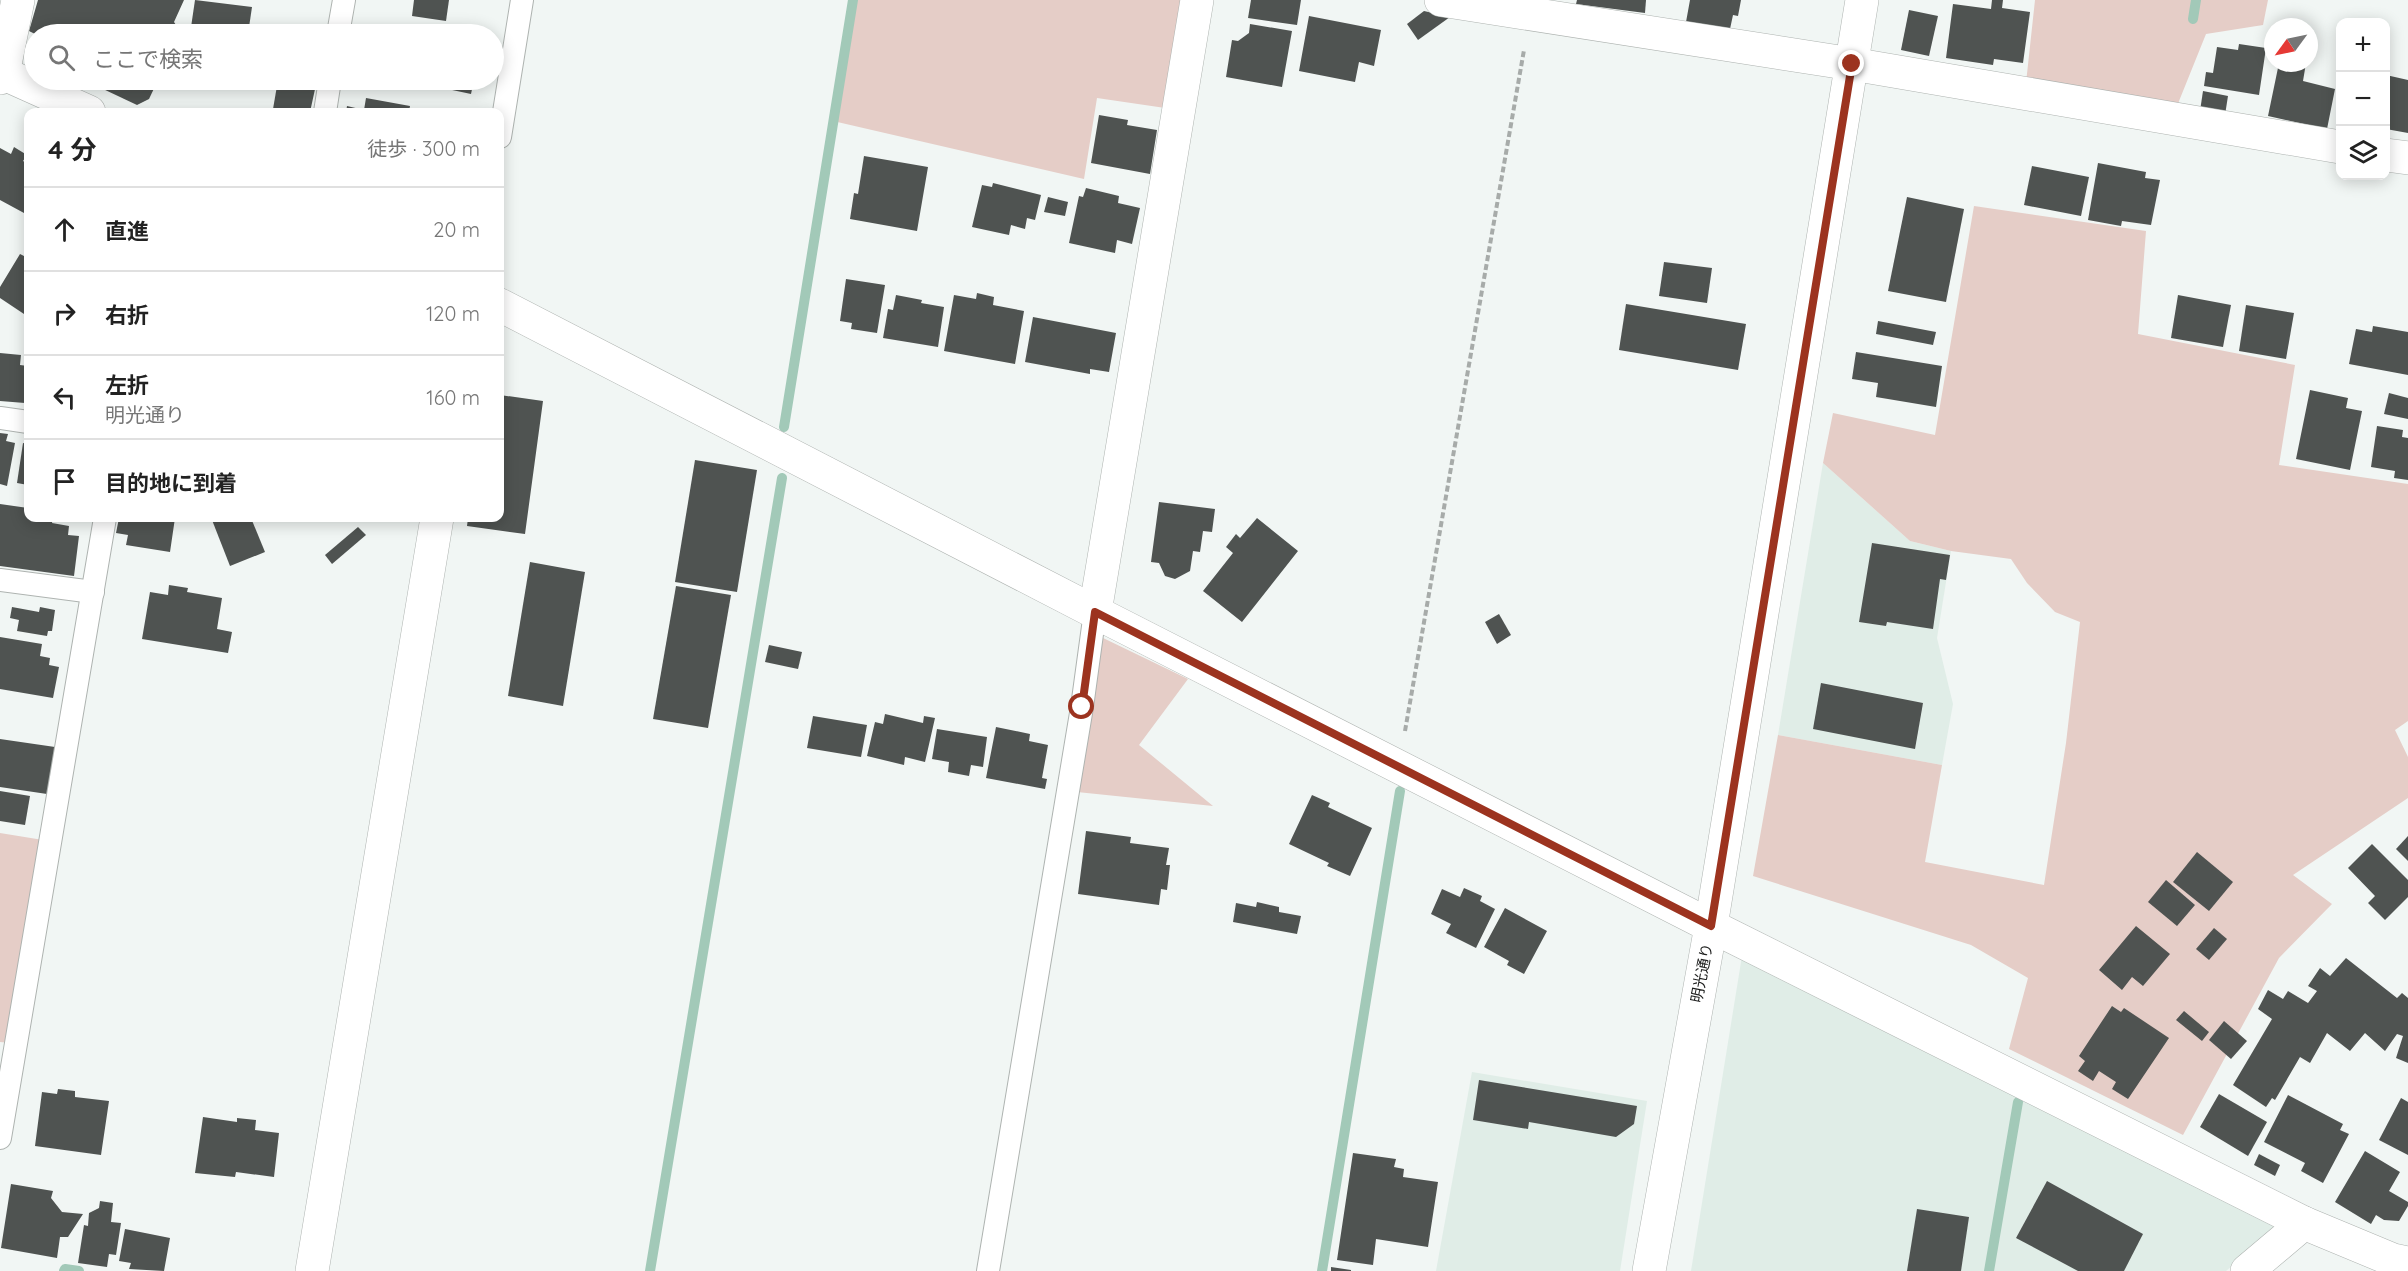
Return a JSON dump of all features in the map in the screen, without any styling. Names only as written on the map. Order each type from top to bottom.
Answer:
[{"type":"street","points":[[18,0],[1,75],[24,85]]},
{"type":"street","points":[[1095,612],[1197,0]]},
{"type":"street","points":[[1441,0],[1531,7],[2336,146]]},
{"type":"street","name":"明光通り","points":[[1649,1271],[1711,926],[1862,0]]},
{"type":"street","points":[[37,90],[79,108]]},
{"type":"street","points":[[2390,155],[2408,158]]},
{"type":"street","points":[[504,306],[1095,612],[1711,926],[2304,1223],[2401,1257]]},
{"type":"street","points":[[312,1271],[436,522]]},
{"type":"street","points":[[2247,1271],[2304,1223]]},
{"type":"lane","points":[[340,24],[344,0]]},
{"type":"lane","points":[[504,112],[522,0]]},
{"type":"lane","points":[[326,108],[328,90]]},
{"type":"lane","points":[[0,418],[24,421]]},
{"type":"lane","points":[[0,1138],[104,522]]},
{"type":"lane","points":[[0,580],[93,592]]},
{"type":"lane","points":[[988,1271],[1080,719],[1095,612]]},
{"type":"path","points":[[1399,767],[1531,7]]},
{"type":"shaded area","points":[[853,0],[1190,0],[1172,109],[1097,98],[1084,179],[833,121]]},
{"type":"shaded area","points":[[2035,0],[2268,0],[2263,25],[2206,34],[2175,111],[2026,83]]},
{"type":"shaded area","points":[[1974,206],[2146,231],[2138,334],[2295,365],[2279,465],[2408,484],[2408,721],[2395,730],[2408,757],[2408,798],[2293,875],[2332,904],[2279,958],[2183,1135],[2009,1049],[2028,978],[1971,945],[1753,876],[1778,735],[1942,765],[1925,862],[2044,885],[2066,743],[2080,622],[2055,612],[2027,583],[2011,559],[1951,551],[1910,541],[1823,463],[1833,413],[1935,435]]},
{"type":"shaded area","points":[[1823,463],[1910,541],[1951,551],[1937,638],[1953,704],[1942,765],[1778,735]]},
{"type":"shaded area","points":[[1101,637],[1188,679],[1139,745],[1213,806],[1077,792]]},
{"type":"shaded area","points":[[0,833],[43,840],[10,1043],[0,1042]]},
{"type":"shaded area","points":[[1742,956],[2277,1228],[2226,1271],[1691,1271]]},
{"type":"shaded area","points":[[1472,1072],[1647,1101],[1620,1271],[1436,1271]]},
{"type":"building","points":[[38,0],[184,0],[174,22],[175,24],[31,24]]},
{"type":"building","points":[[195,0],[252,7],[249,24],[191,24]]},
{"type":"building","points":[[414,0],[449,0],[446,21],[412,16]]},
{"type":"building","points":[[1251,0],[1301,0],[1297,25],[1248,18]]},
{"type":"building","points":[[1577,0],[1646,0],[1645,13],[1576,4]]},
{"type":"building","points":[[1690,0],[1741,0],[1738,16],[1733,15],[1730,29],[1686,22]]},
{"type":"building","points":[[1992,0],[2003,0],[2002,8],[2030,12],[2023,63],[1994,59],[1993,65],[1946,58],[1953,4],[1991,9]]},
{"type":"building","points":[[1909,10],[1938,16],[1929,56],[1901,50]]},
{"type":"building","points":[[1424,11],[1450,17],[1418,40],[1407,24]]},
{"type":"building","points":[[1309,16],[1381,30],[1374,66],[1359,62],[1355,82],[1299,71]]},
{"type":"building","points":[[1250,24],[1292,31],[1282,87],[1226,77],[1232,40],[1238,41],[1249,33]]},
{"type":"building","points":[[2239,44],[2264,48],[2259,95],[2204,86],[2206,72],[2213,73],[2217,47],[2238,50]]},
{"type":"building","points":[[2277,72],[2304,72],[2303,81],[2335,89],[2327,129],[2268,116]]},
{"type":"building","points":[[2390,76],[2408,80],[2408,133],[2390,130]]},
{"type":"building","points":[[105,90],[153,90],[149,99],[137,105]]},
{"type":"building","points":[[276,90],[315,90],[311,108],[273,108]]},
{"type":"building","points":[[452,90],[472,90],[471,94]]},
{"type":"building","points":[[2203,91],[2228,96],[2225,115],[2200,111]]},
{"type":"building","points":[[366,98],[410,106],[410,108],[364,108]]},
{"type":"building","points":[[1099,115],[1128,120],[1127,125],[1157,130],[1150,174],[1091,163]]},
{"type":"building","points":[[14,147],[24,153],[24,213],[0,200],[0,148],[11,154]]},
{"type":"building","points":[[864,156],[928,167],[917,231],[850,219],[854,193],[858,194]]},
{"type":"building","points":[[2098,163],[2146,172],[2145,178],[2160,180],[2151,225],[2122,221],[2121,226],[2088,220]]},
{"type":"building","points":[[2032,166],[2089,177],[2081,216],[2024,205]]},
{"type":"building","points":[[993,183],[1041,195],[1035,220],[1027,218],[1025,229],[1011,225],[1009,235],[972,227],[982,185],[992,187]]},
{"type":"building","points":[[1086,188],[1119,196],[1118,203],[1140,208],[1132,244],[1117,240],[1115,253],[1069,243],[1079,196],[1083,197]]},
{"type":"building","points":[[1048,197],[1068,202],[1065,216],[1044,212]]},
{"type":"building","points":[[1907,197],[1964,209],[1946,302],[1888,291]]},
{"type":"building","points":[[20,254],[24,256],[24,314],[0,298],[0,287]]},
{"type":"building","points":[[1664,262],[1712,268],[1707,303],[1659,296]]},
{"type":"building","points":[[846,279],[885,285],[877,333],[851,329],[852,323],[840,321]]},
{"type":"building","points":[[977,293],[994,297],[993,305],[1024,311],[1015,364],[944,351],[954,295],[976,299]]},
{"type":"building","points":[[896,295],[944,307],[938,347],[883,338],[888,309],[893,310]]},
{"type":"building","points":[[2178,295],[2231,305],[2223,347],[2171,338]]},
{"type":"building","points":[[1626,304],[1746,324],[1738,370],[1619,350]]},
{"type":"building","points":[[2246,305],[2294,313],[2286,359],[2239,351]]},
{"type":"building","points":[[1033,317],[1116,333],[1109,372],[1090,369],[1090,374],[1025,362]]},
{"type":"building","points":[[1878,321],[1936,332],[1933,345],[1876,334]]},
{"type":"building","points":[[2373,326],[2408,332],[2408,375],[2349,364],[2356,329],[2372,332]]},
{"type":"building","points":[[1856,352],[1942,366],[1936,407],[1876,397],[1878,383],[1852,379]]},
{"type":"building","points":[[0,353],[21,355],[20,365],[24,366],[24,403],[0,401]]},
{"type":"building","points":[[2310,390],[2348,398],[2346,408],[2362,411],[2350,470],[2296,459]]},
{"type":"building","points":[[2389,393],[2408,398],[2408,419],[2384,414]]},
{"type":"building","points":[[504,396],[543,401],[525,534],[467,526],[468,522],[504,522]]},
{"type":"building","points":[[2377,426],[2403,430],[2402,437],[2408,438],[2408,480],[2394,478],[2395,471],[2371,467]]},
{"type":"building","points":[[0,433],[8,434],[6,441],[15,443],[7,486],[0,484]]},
{"type":"building","points":[[23,443],[24,484],[17,483]]},
{"type":"building","points":[[695,460],[757,470],[737,592],[675,582]]},
{"type":"building","points":[[1159,502],[1215,509],[1212,532],[1203,531],[1200,552],[1193,551],[1190,571],[1175,579],[1165,576],[1159,563],[1151,562]]},
{"type":"building","points":[[0,504],[24,507],[24,522],[52,522],[69,526],[68,535],[79,536],[74,576],[0,566]]},
{"type":"building","points":[[1257,518],[1298,551],[1242,622],[1203,591],[1233,553],[1226,547],[1236,534],[1240,538]]},
{"type":"building","points":[[118,522],[174,522],[170,552],[126,545],[128,535],[116,533]]},
{"type":"building","points":[[213,522],[253,522],[265,552],[230,566]]},
{"type":"building","points":[[358,527],[366,535],[332,564],[325,555]]},
{"type":"building","points":[[1872,543],[1950,555],[1946,580],[1940,579],[1933,629],[1887,622],[1886,626],[1859,622]]},
{"type":"building","points":[[530,562],[585,572],[563,706],[508,696]]},
{"type":"building","points":[[169,585],[188,588],[187,592],[222,598],[217,629],[232,632],[228,653],[142,639],[150,592],[168,595]]},
{"type":"building","points":[[676,586],[731,595],[708,728],[653,719]]},
{"type":"building","points":[[12,607],[39,612],[40,607],[55,610],[52,631],[48,631],[47,636],[17,631],[19,620],[10,618]]},
{"type":"building","points":[[1499,614],[1511,635],[1497,644],[1485,622]]},
{"type":"building","points":[[0,637],[42,644],[40,656],[50,658],[49,665],[59,667],[53,698],[0,689]]},
{"type":"building","points":[[769,645],[802,652],[798,669],[765,662]]},
{"type":"building","points":[[1821,683],[1923,703],[1915,749],[1813,729]]},
{"type":"building","points":[[885,714],[923,723],[924,716],[935,718],[925,762],[905,757],[904,765],[867,756],[875,722],[883,724]]},
{"type":"building","points":[[813,716],[867,725],[861,757],[807,748]]},
{"type":"building","points":[[996,727],[1030,734],[1029,741],[1048,745],[1042,778],[1047,779],[1045,789],[986,778]]},
{"type":"building","points":[[937,729],[987,737],[983,767],[971,765],[969,776],[948,772],[949,762],[932,759]]},
{"type":"building","points":[[0,739],[55,747],[47,794],[0,787]]},
{"type":"building","points":[[0,791],[30,796],[25,825],[0,821]]},
{"type":"building","points":[[1312,795],[1330,803],[1328,807],[1372,828],[1350,876],[1327,866],[1329,863],[1289,844]]},
{"type":"building","points":[[1086,831],[1131,837],[1130,843],[1169,848],[1166,865],[1170,865],[1167,890],[1161,889],[1159,905],[1078,894]]},
{"type":"building","points":[[2408,836],[2408,861],[2396,849]]},
{"type":"building","points":[[2372,844],[2408,880],[2408,897],[2385,920],[2368,903],[2375,896],[2348,868]]},
{"type":"building","points":[[2197,852],[2233,882],[2209,911],[2173,882]]},
{"type":"building","points":[[2166,880],[2195,905],[2177,926],[2148,902]]},
{"type":"building","points":[[1464,888],[1482,896],[1480,901],[1495,909],[1476,948],[1446,933],[1451,924],[1431,914],[1442,889],[1460,897]]},
{"type":"building","points":[[1257,902],[1279,907],[1279,912],[1301,916],[1297,934],[1233,922],[1236,903],[1256,907]]},
{"type":"building","points":[[1505,908],[1547,931],[1524,974],[1507,965],[1509,961],[1484,947]]},
{"type":"building","points":[[2136,926],[2170,954],[2143,986],[2132,977],[2122,990],[2099,970]]},
{"type":"building","points":[[2214,928],[2227,939],[2209,960],[2196,949]]},
{"type":"building","points":[[2346,958],[2397,998],[2402,993],[2408,998],[2408,1063],[2396,1058],[2403,1036],[2397,1034],[2385,1051],[2365,1033],[2350,1051],[2327,1033],[2310,1063],[2300,1057],[2275,1100],[2272,1098],[2266,1107],[2233,1085],[2272,1019],[2258,1009],[2268,990],[2283,999],[2288,991],[2308,1003],[2317,991],[2308,986],[2320,968],[2330,976]]},
{"type":"building","points":[[2112,1006],[2121,1012],[2124,1008],[2169,1038],[2128,1099],[2112,1089],[2116,1082],[2099,1071],[2093,1081],[2078,1071],[2085,1061],[2079,1056]]},
{"type":"building","points":[[2184,1011],[2209,1032],[2202,1041],[2176,1020]]},
{"type":"building","points":[[2224,1021],[2247,1041],[2231,1059],[2209,1040]]},
{"type":"building","points":[[1479,1080],[1637,1106],[1634,1124],[1616,1137],[1529,1122],[1528,1129],[1473,1120]]},
{"type":"building","points":[[58,1089],[75,1091],[75,1097],[109,1101],[101,1155],[35,1146],[42,1092],[57,1094]]},
{"type":"building","points":[[2219,1094],[2267,1122],[2248,1156],[2200,1127]]},
{"type":"building","points":[[2288,1095],[2343,1124],[2340,1130],[2349,1134],[2323,1183],[2301,1171],[2305,1163],[2264,1142]]},
{"type":"building","points":[[2401,1098],[2408,1102],[2408,1155],[2379,1140]]},
{"type":"building","points":[[203,1117],[237,1122],[237,1118],[256,1120],[255,1130],[279,1133],[274,1177],[236,1172],[235,1177],[195,1173]]},
{"type":"building","points":[[2365,1151],[2400,1172],[2389,1191],[2408,1202],[2399,1221],[2384,1220],[2376,1215],[2371,1224],[2335,1202]]},
{"type":"building","points":[[1353,1153],[1396,1159],[1394,1167],[1404,1169],[1403,1177],[1438,1182],[1428,1247],[1376,1239],[1373,1265],[1337,1260]]},
{"type":"building","points":[[2259,1154],[2280,1165],[2275,1176],[2254,1165]]},
{"type":"building","points":[[2047,1181],[2143,1234],[2124,1271],[2078,1271],[2016,1238]]},
{"type":"building","points":[[11,1184],[53,1191],[51,1198],[62,1212],[83,1214],[68,1237],[60,1237],[57,1258],[1,1248]]},
{"type":"building","points":[[100,1201],[113,1203],[111,1222],[121,1223],[116,1255],[109,1254],[107,1267],[78,1263],[84,1225],[88,1226],[89,1213],[99,1208]]},
{"type":"building","points":[[1917,1209],[1969,1217],[1961,1271],[1907,1271]]},
{"type":"building","points":[[125,1229],[170,1238],[164,1271],[129,1269],[131,1263],[119,1261]]},
{"type":"building","points":[[1331,1267],[1351,1270],[1351,1271],[1331,1271]]},
{"type":"waterway","points":[[784,427],[853,0]]},
{"type":"waterway","points":[[2193,19],[2196,0]]},
{"type":"waterway","points":[[650,1271],[782,478]]},
{"type":"waterway","points":[[1322,1271],[1400,791]]},
{"type":"waterway","points":[[1989,1271],[2018,1102]]},
{"type":"waterway","points":[[64,1271],[65,1269],[79,1271]]},
{"type":"route","points":[[1082,707],[1095,612],[1711,926],[1852,64]]}]
